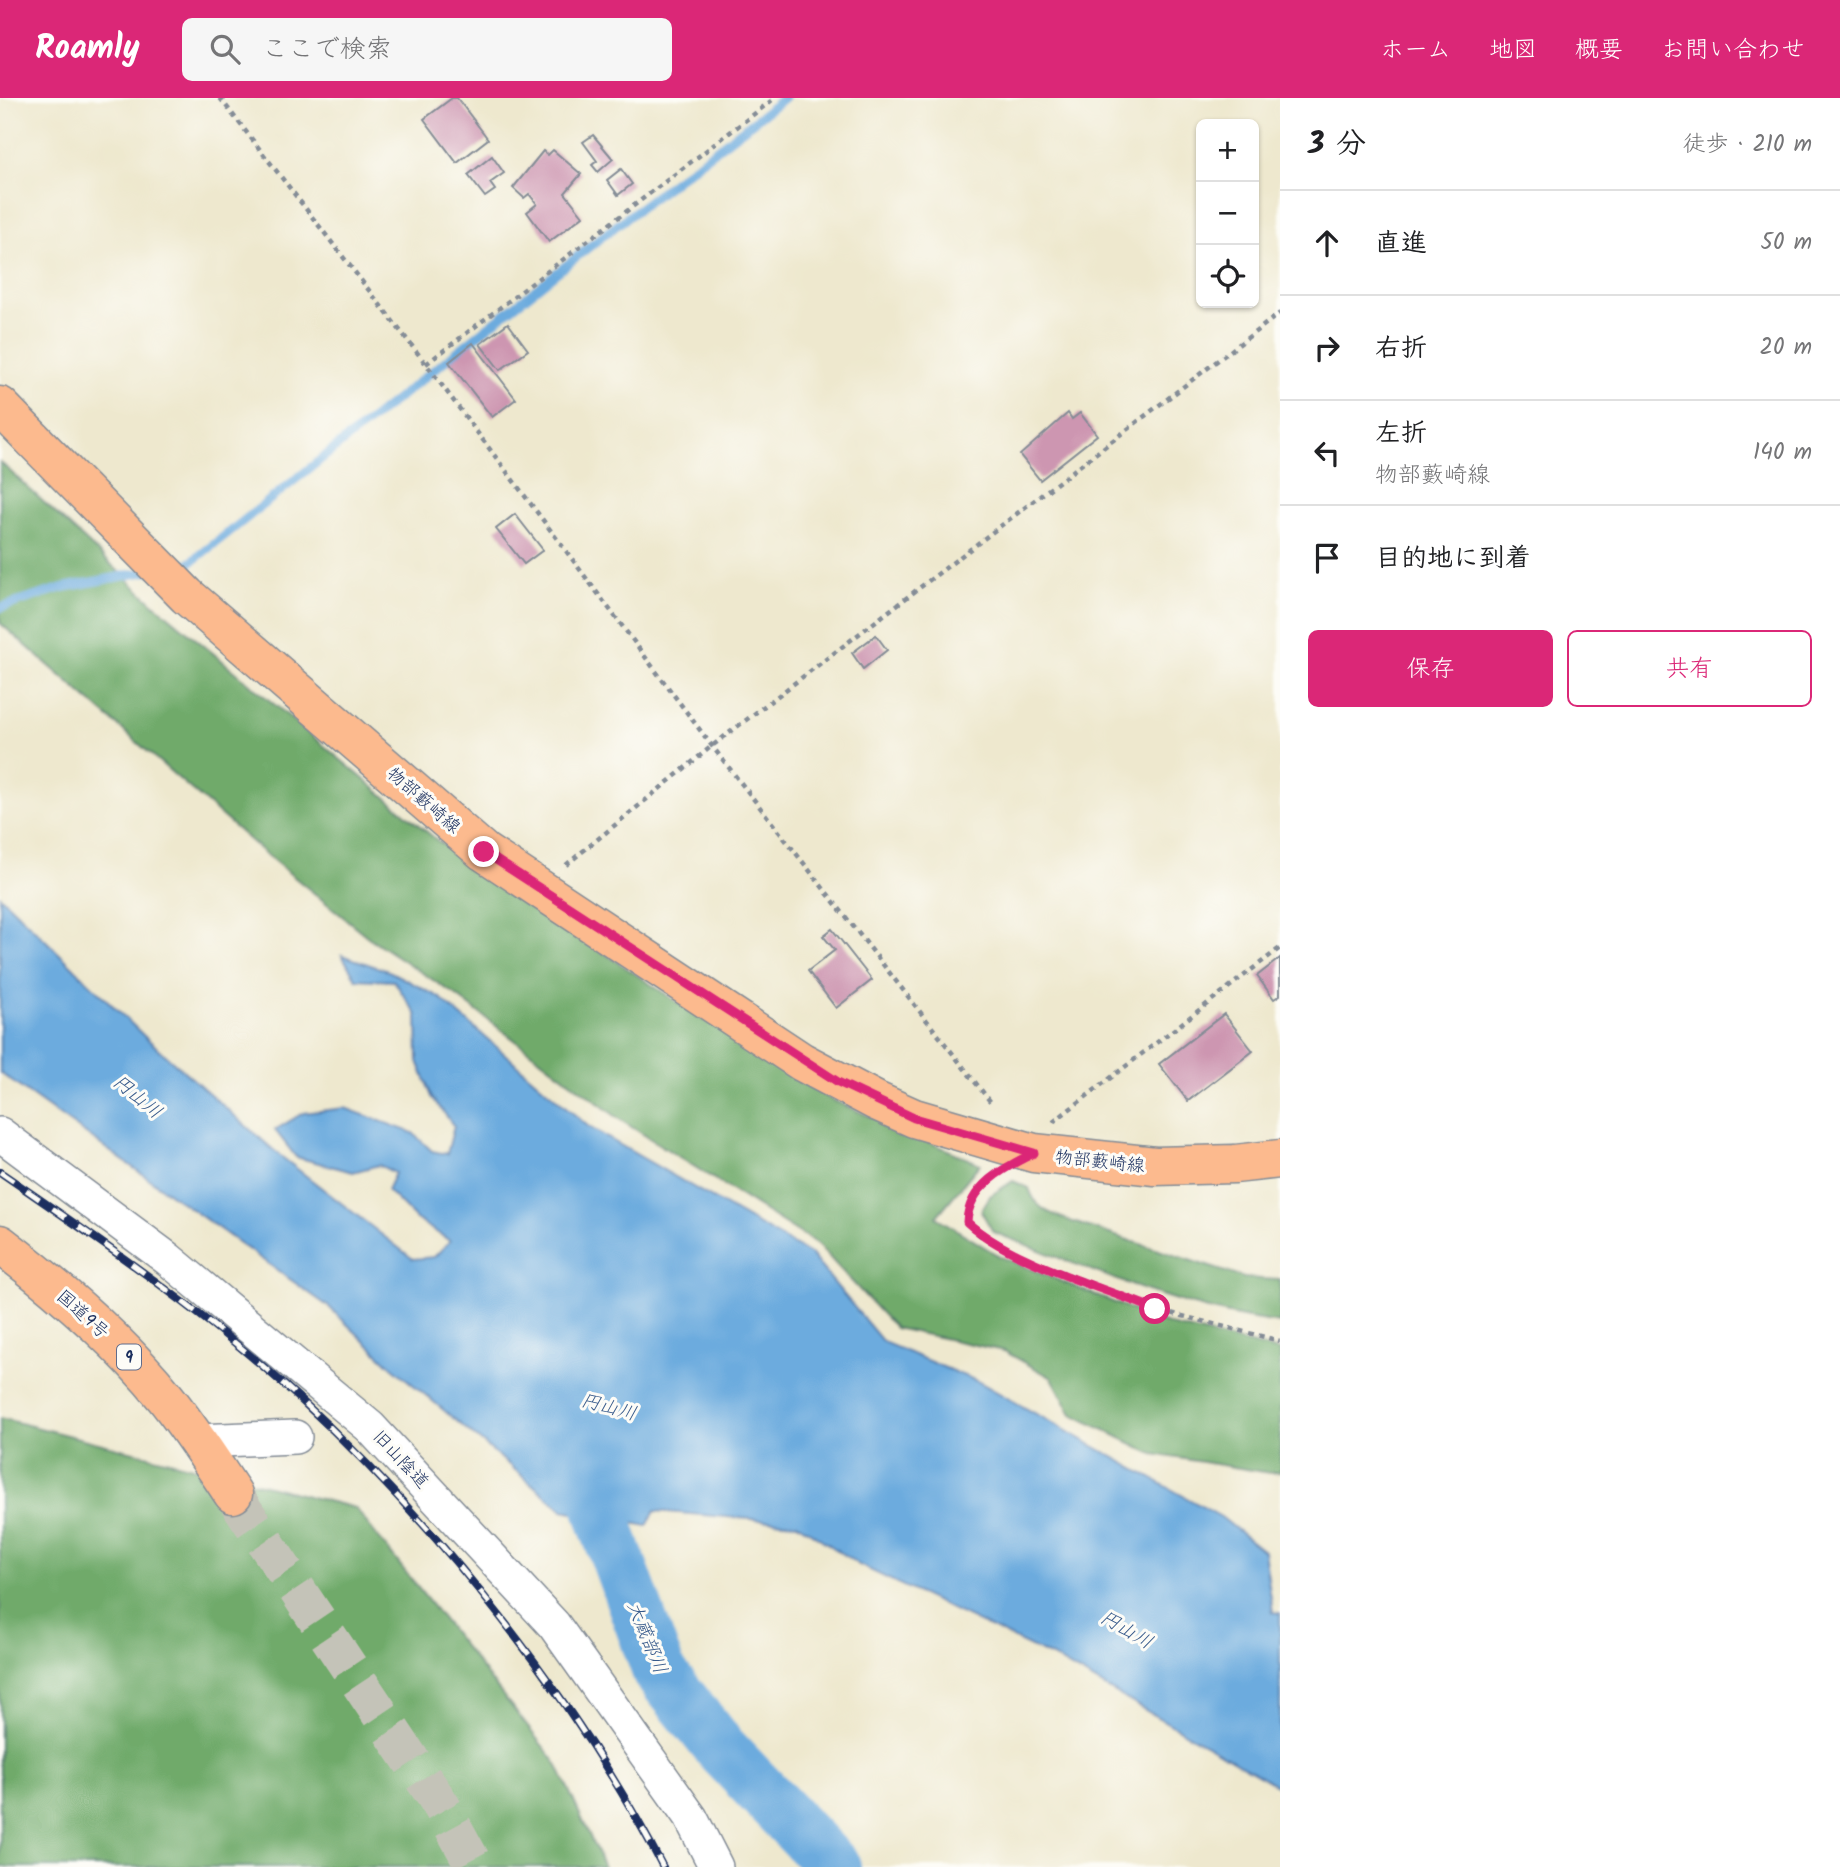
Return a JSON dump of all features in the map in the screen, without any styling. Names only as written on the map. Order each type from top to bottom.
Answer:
[{"type":"main road","name":"物部藪崎線","points":[[0,406],[187,596],[484,852],[838,1082],[914,1118],[1034,1153],[1155,1166],[1208,1166],[1280,1159]]},
{"type":"main road","name":"国道9号","points":[[0,1244],[80,1309],[127,1355],[165,1397],[233,1494]]},
{"type":"street","name":"旧山陰道","points":[[0,1134],[168,1259],[370,1426],[554,1625],[691,1818],[716,1867]]},
{"type":"street","points":[[197,1441],[295,1437]]},
{"type":"street","points":[[701,1837],[739,1867]]},
{"type":"path","points":[[220,98],[426,364],[712,746],[993,1106],[1003,1113]]},
{"type":"path","points":[[426,364],[775,98]]},
{"type":"path","points":[[538,888],[712,746],[1280,313]]},
{"type":"path","points":[[1280,948],[1035,1135],[1034,1153],[1000,1169],[976,1194],[967,1210],[967,1222],[980,1235],[1019,1256],[1155,1309],[1214,1327],[1280,1341]]},
{"type":"green space","points":[[0,462],[153,603],[438,841],[686,1008],[830,1099],[980,1164],[936,1217],[1001,1257],[1170,1325],[1280,1351],[1280,1472],[1270,1473],[1153,1454],[1072,1414],[1052,1378],[1004,1351],[895,1328],[817,1244],[622,1121],[454,994],[368,937],[262,851],[0,623]]},
{"type":"green space","points":[[1013,1181],[1029,1188],[1040,1206],[1056,1216],[1244,1278],[1280,1280],[1280,1323],[1206,1309],[1170,1298],[993,1232],[981,1211],[990,1196]]},
{"type":"green space","points":[[0,1418],[355,1508],[557,1764],[604,1867],[0,1867]]},
{"type":"water","name":"円山川","points":[[0,896],[144,1036],[278,1154],[413,1259],[434,1257],[450,1241],[416,1219],[387,1190],[395,1173],[379,1165],[353,1172],[296,1157],[275,1130],[303,1113],[345,1108],[413,1133],[432,1151],[447,1154],[454,1126],[432,1097],[418,1061],[417,1015],[394,981],[356,979],[342,955],[391,972],[439,997],[589,1127],[811,1255],[883,1342],[979,1382],[1221,1517],[1264,1551],[1273,1612],[1280,1613],[1280,1787],[1052,1657],[859,1565],[797,1523],[655,1511],[647,1526],[563,1510],[392,1367],[329,1307],[0,1073]]},
{"type":"building","points":[[452,98],[457,98],[488,139],[457,163],[424,119]]},
{"type":"building","points":[[593,135],[613,159],[598,172],[592,165],[597,161],[583,142]]},
{"type":"building","points":[[553,150],[581,174],[565,193],[583,216],[549,242],[527,212],[537,204],[529,194],[524,198],[513,188],[543,151],[548,155]]},
{"type":"building","points":[[492,156],[504,173],[490,183],[495,190],[485,197],[468,175]]},
{"type":"building","points":[[621,169],[632,184],[618,195],[607,180]]},
{"type":"building","points":[[508,323],[528,350],[500,370],[480,344]]},
{"type":"building","points":[[473,343],[516,399],[492,417],[449,362]]},
{"type":"building","points":[[1068,413],[1072,419],[1080,413],[1097,435],[1040,480],[1020,455]]},
{"type":"building","points":[[515,514],[543,550],[524,564],[496,529]]},
{"type":"building","points":[[876,635],[887,650],[863,669],[852,653]]},
{"type":"building","points":[[832,929],[872,980],[836,1008],[808,971],[835,950],[823,936]]},
{"type":"building","points":[[1280,958],[1280,995],[1274,999],[1257,976]]},
{"type":"building","points":[[1224,1014],[1253,1051],[1188,1101],[1159,1064]]},
{"type":"waterway","points":[[173,566],[190,563],[608,232],[784,98]]},
{"type":"waterway","points":[[0,608],[61,588],[149,571]]},
{"type":"waterway","name":"大蔵部川","points":[[581,1446],[604,1521],[659,1672],[722,1750],[834,1867]]},
{"type":"tunnel","points":[[233,1494],[441,1805],[475,1867]]},
{"type":"railway","points":[[0,1172],[115,1252],[228,1337],[299,1398],[403,1502],[501,1618],[546,1678],[589,1740],[663,1867]]},
{"type":"route","points":[[484,852],[802,1062],[838,1082],[914,1118],[1034,1153],[1000,1169],[976,1194],[967,1210],[967,1222],[980,1235],[1019,1256],[1155,1309]]}]
